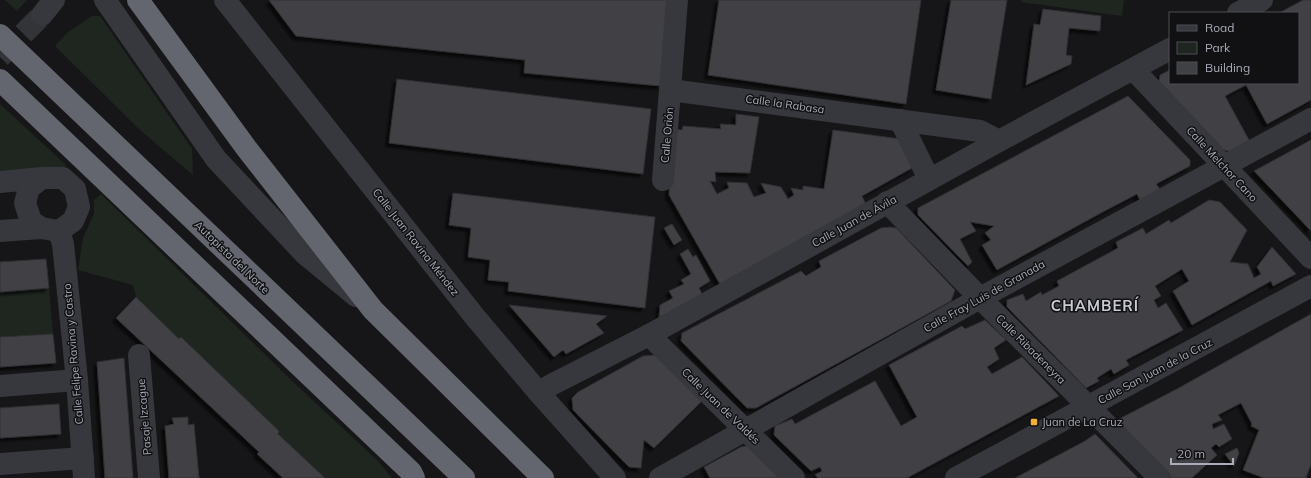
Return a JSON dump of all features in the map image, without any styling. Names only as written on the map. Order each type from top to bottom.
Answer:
[{"type":"highway","points":[[138,0],[247,149],[373,310],[543,478]]},
{"type":"highway","name":"Autopista del Norte","points":[[0,35],[464,478]]},
{"type":"highway","points":[[0,80],[414,476]]},
{"type":"street","points":[[105,0],[216,159],[305,254],[373,310]]},
{"type":"street","name":"Calle Juan Ravina Méndez","points":[[225,0],[475,317],[539,393],[614,478]]},
{"type":"street","name":"Calle Orión","points":[[663,180],[678,0]]},
{"type":"street","points":[[1240,12],[1262,0]]},
{"type":"street","name":"Calle Juan de Ávila","points":[[539,393],[551,385],[649,335],[998,141],[1169,50]]},
{"type":"street","name":"Calle Melchor Cano","points":[[1133,70],[1311,258]]},
{"type":"street","name":"Calle la Rabasa","points":[[670,90],[980,131],[998,141]]},
{"type":"street","name":"Calle Fray Luis de Granada","points":[[660,478],[744,429],[980,298],[1311,119]]},
{"type":"street","points":[[900,120],[929,179]]},
{"type":"street","points":[[42,178],[29,188],[25,203],[31,221],[50,230]]},
{"type":"street","points":[[0,182],[42,178],[63,178],[75,189],[79,207],[73,221],[50,230],[0,231]]},
{"type":"street","name":"Calle Ribadeneyra","points":[[887,202],[980,298],[1160,478]]},
{"type":"street","name":"Calle Felipe Ravina y Castro","points":[[50,230],[63,244],[77,380],[83,468]]},
{"type":"street","name":"Calle San Juan de la Cruz","points":[[956,478],[1311,286]]},
{"type":"street","name":"Calle Juan de Valdés","points":[[649,335],[794,478]]},
{"type":"street","name":"Pasaje Izcague","points":[[139,355],[149,478]]},
{"type":"street","points":[[0,386],[77,380]]},
{"type":"street","points":[[0,464],[83,468]]},
{"type":"green space","points":[[5,0],[27,0],[17,11]]},
{"type":"green space","points":[[1021,0],[1124,0],[1122,16],[1021,2]]},
{"type":"green space","points":[[92,16],[100,16],[192,149],[193,175],[140,130],[55,46],[67,33]]},
{"type":"green space","points":[[0,104],[66,165],[65,170],[0,171]]},
{"type":"green space","points":[[101,194],[290,379],[377,460],[392,478],[325,478],[278,434],[279,431],[182,338],[179,339],[136,297],[133,285],[78,270],[83,238],[94,214],[94,200]]},
{"type":"green space","points":[[49,288],[53,334],[0,337],[0,292]]},
{"type":"building","points":[[269,0],[668,0],[661,86],[524,73],[525,60],[296,36]]},
{"type":"building","points":[[719,0],[921,0],[906,104],[708,75]]},
{"type":"building","points":[[951,0],[1007,0],[991,99],[936,90]]},
{"type":"building","points":[[1303,0],[1311,0],[1311,100],[1267,124],[1246,85],[1299,84],[1299,12],[1281,12]]},
{"type":"building","points":[[1043,9],[1101,16],[1100,31],[1069,28],[1066,55],[1072,56],[1071,64],[1026,85],[1034,24],[1040,25]]},
{"type":"building","points":[[1169,70],[1169,84],[1246,84],[1225,96],[1249,140],[1231,152],[1224,150],[1159,81],[1160,75]]},
{"type":"building","points":[[397,79],[651,109],[643,174],[389,143]]},
{"type":"building","points":[[1128,96],[1190,160],[1190,166],[1156,184],[1160,189],[1140,200],[1137,194],[997,270],[982,245],[991,240],[985,233],[994,226],[970,222],[976,231],[960,239],[972,262],[968,266],[918,215],[918,208]]},
{"type":"building","points":[[736,114],[759,117],[750,173],[715,172],[716,182],[710,181],[717,194],[729,188],[727,182],[747,183],[754,197],[766,193],[761,183],[781,187],[788,199],[794,195],[791,188],[803,190],[803,186],[824,189],[833,130],[901,139],[912,168],[862,196],[867,207],[721,286],[669,195],[673,129],[682,130],[683,126],[721,129],[720,124],[736,125]]},
{"type":"building","points":[[1311,140],[1311,231],[1254,171]]},
{"type":"building","points":[[453,193],[655,217],[645,308],[508,291],[509,282],[488,280],[490,260],[468,257],[471,228],[449,225]]},
{"type":"building","points":[[1209,200],[1220,202],[1247,230],[1230,262],[1248,264],[1254,278],[1261,274],[1257,267],[1272,247],[1296,274],[1273,286],[1271,281],[1192,325],[1173,291],[1189,281],[1182,269],[1155,286],[1161,296],[1154,300],[1158,308],[1166,303],[1183,330],[1126,360],[1129,365],[1114,374],[1111,369],[1097,378],[1099,381],[1086,388],[1007,307],[1007,300],[1023,294],[1026,301],[1041,292],[1042,295],[1059,286],[1057,281],[1118,248],[1116,242],[1143,228],[1146,234],[1169,220],[1171,223]]},
{"type":"building","points":[[672,224],[682,240],[674,245],[664,228]]},
{"type":"building","points":[[881,228],[896,228],[955,290],[951,301],[756,408],[747,408],[681,341],[682,333],[801,271],[806,276],[821,267],[819,261]]},
{"type":"building","points":[[688,249],[693,257],[696,255],[710,281],[699,288],[703,296],[659,318],[660,305],[673,298],[669,291],[684,284],[681,280],[691,274],[680,254]]},
{"type":"building","points":[[46,259],[49,288],[0,292],[0,262]]},
{"type":"building","points":[[136,297],[179,339],[181,337],[279,431],[278,434],[325,478],[283,478],[257,454],[259,452],[116,318]]},
{"type":"building","points":[[509,305],[607,316],[596,324],[604,333],[566,354],[563,350],[554,357]]},
{"type":"building","points":[[1311,314],[1311,464],[1306,478],[1264,478],[1243,470],[1259,430],[1251,426],[1252,424],[1241,403],[1218,415],[1222,420],[1212,424],[1213,429],[1224,424],[1232,439],[1219,447],[1216,444],[1211,448],[1217,455],[1192,478],[1172,478],[1117,420],[1177,389]]},
{"type":"building","points":[[985,320],[1006,340],[994,348],[999,359],[987,367],[992,374],[1022,357],[1059,396],[907,478],[818,478],[815,475],[822,471],[820,467],[811,471],[774,435],[775,426],[792,419],[795,424],[875,381],[901,426],[917,417],[889,365],[962,326],[965,329]]},
{"type":"building","points":[[53,334],[56,363],[0,367],[0,337]]},
{"type":"building","points":[[656,355],[703,400],[654,448],[644,440],[641,468],[629,467],[573,410],[572,398],[578,392],[643,356]]},
{"type":"building","points":[[124,358],[133,478],[105,478],[97,362]]},
{"type":"building","points":[[59,404],[61,434],[0,438],[0,408]]},
{"type":"building","points":[[188,417],[188,425],[194,424],[199,478],[169,478],[165,426],[174,424],[172,418]]},
{"type":"building","points":[[1095,434],[1138,478],[1015,478],[1085,441]]},
{"type":"building","points":[[748,446],[779,478],[710,478],[704,467],[741,447]]},
{"type":"building","points":[[1237,448],[1239,453],[1234,466],[1225,454]]},
{"type":"tunnel","points":[[0,57],[42,15]]},
{"type":"place","name":"Juan de La Cruz","points":[[1034,422]]},
{"type":"district","name":"CHAMBERÍ","points":[[1095,306]]}]
